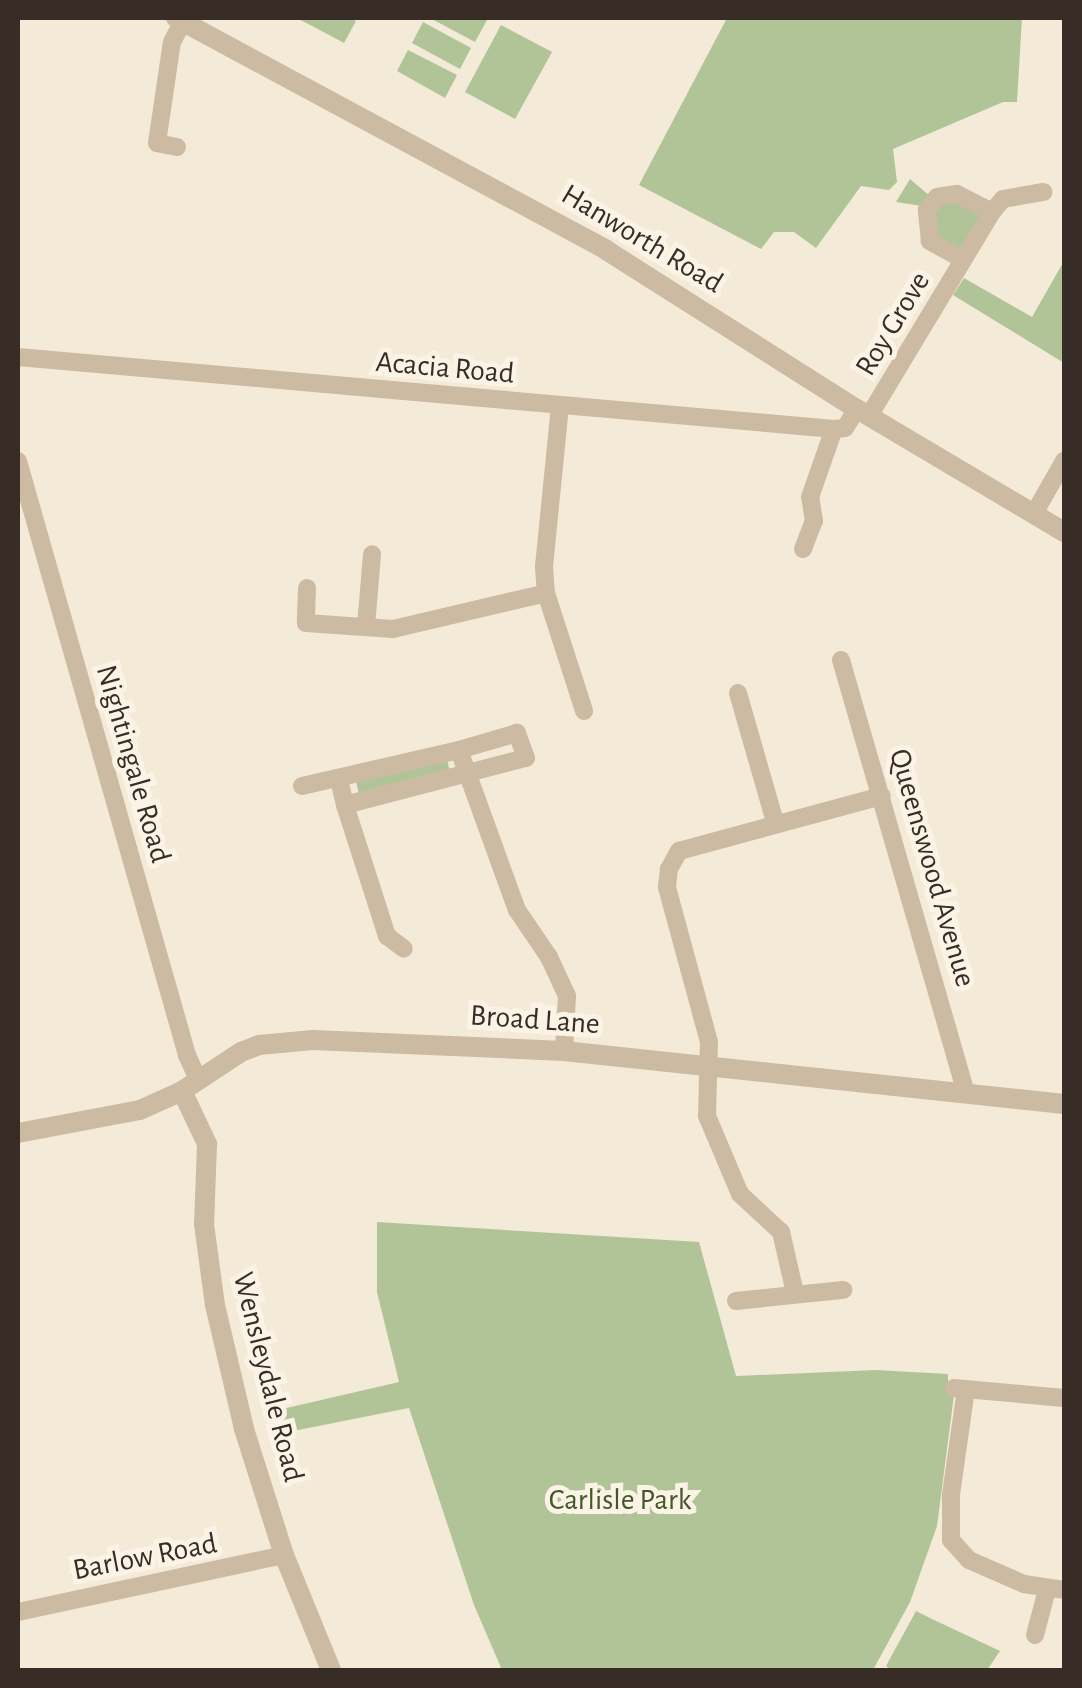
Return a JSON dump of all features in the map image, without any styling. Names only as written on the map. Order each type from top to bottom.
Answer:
[{"type":"street","points":[[177,147],[158,143],[172,42],[180,19]]},
{"type":"street","name":"Hanworth Road","points":[[180,19],[606,250],[863,412],[1064,532]]},
{"type":"street","points":[[992,212],[1003,199],[1043,192]]},
{"type":"street","name":"Roy Grove","points":[[863,412],[962,260],[992,212],[957,194],[938,198],[927,210],[930,241],[962,260]]},
{"type":"street","name":"Acacia Road","points":[[18,357],[834,429]]},
{"type":"street","points":[[560,406],[544,568],[546,593],[584,711]]},
{"type":"street","points":[[803,549],[814,521],[810,497],[834,429],[844,428],[863,412]]},
{"type":"street","name":"Nightingale Road","points":[[18,461],[187,1055],[190,1086]]},
{"type":"street","points":[[1035,512],[1064,461]]},
{"type":"street","points":[[366,626],[372,554]]},
{"type":"street","points":[[308,588],[306,622],[393,629],[546,593]]},
{"type":"street","name":"Queenswood Avenue","points":[[840,660],[966,1092]]},
{"type":"street","points":[[738,693],[776,822]]},
{"type":"street","points":[[302,786],[517,734],[526,758],[345,805]]},
{"type":"street","points":[[460,750],[516,910],[549,958],[567,996],[564,1051]]},
{"type":"street","points":[[339,779],[387,936],[404,949]]},
{"type":"street","points":[[795,1293],[782,1232],[740,1194],[706,1116],[711,1068],[709,1042],[667,887],[669,868],[679,851],[882,796]]},
{"type":"street","name":"Broad Lane","points":[[18,1133],[122,1115],[190,1086],[242,1052],[276,1042],[412,1041],[564,1051],[1064,1104]]},
{"type":"street","name":"Wensleydale Road","points":[[190,1086],[207,1144],[204,1224],[215,1305],[244,1430],[284,1556],[331,1670]]},
{"type":"street","points":[[736,1301],[844,1290]]},
{"type":"street","points":[[1036,1635],[1056,1590],[969,1560],[950,1540],[960,1389],[1064,1398]]},
{"type":"street","name":"Barlow Road","points":[[18,1612],[284,1556]]},
{"type":"green space","points":[[297,18],[350,18],[356,21],[344,43]]},
{"type":"green space","points":[[430,18],[482,18],[487,20],[475,42]]},
{"type":"green space","points":[[727,18],[1022,18],[1017,102],[1003,102],[893,149],[897,182],[889,190],[861,186],[816,248],[794,232],[774,232],[761,249],[639,185]]},
{"type":"green space","points":[[423,22],[471,48],[460,69],[412,43]]},
{"type":"green space","points":[[501,25],[552,52],[515,119],[465,92]]},
{"type":"green space","points":[[408,50],[457,75],[445,98],[397,71]]},
{"type":"green space","points":[[910,179],[930,196],[922,206],[896,202]]},
{"type":"green space","points":[[957,202],[981,215],[958,252],[934,237],[932,211],[942,203]]},
{"type":"green space","points":[[1064,261],[1064,363],[953,295],[964,278],[1032,317]]},
{"type":"green space","points":[[447,759],[450,773],[359,795],[356,781]]},
{"type":"green space","name":"Carlisle Park","points":[[377,1222],[699,1242],[736,1376],[875,1370],[948,1374],[948,1394],[954,1395],[937,1526],[910,1602],[873,1670],[502,1670],[474,1605],[409,1408],[273,1435],[265,1413],[399,1382],[377,1292]]},
{"type":"green space","points":[[916,1611],[1000,1651],[987,1670],[892,1670],[886,1666]]}]
